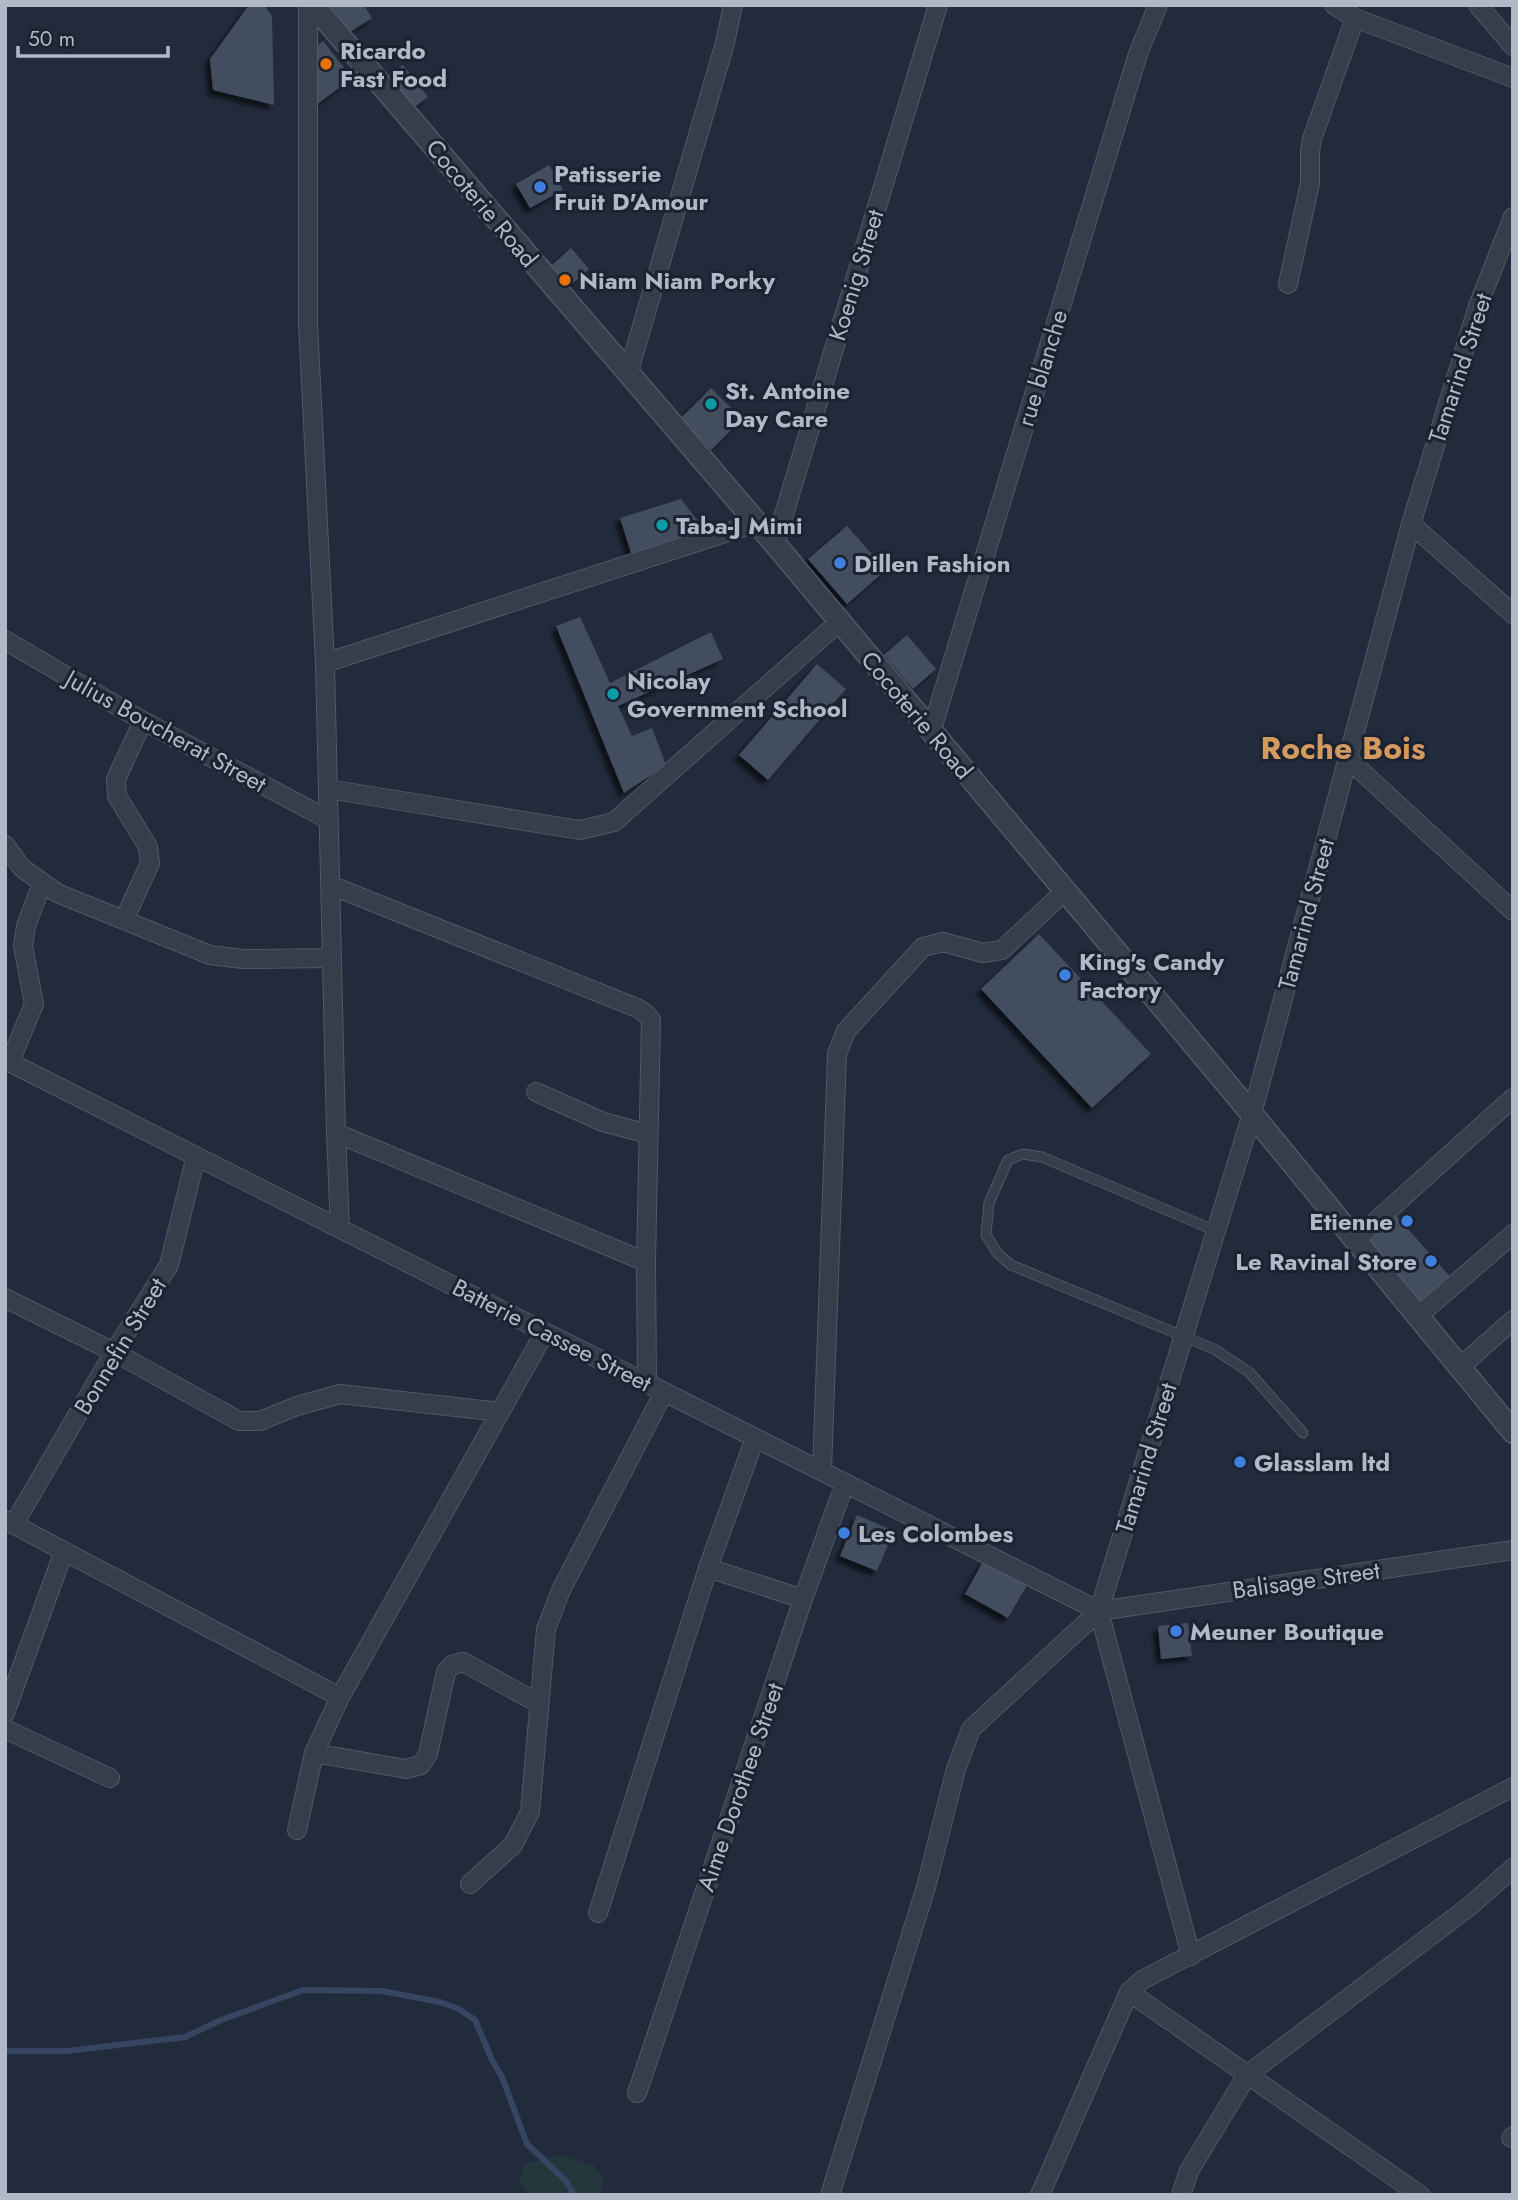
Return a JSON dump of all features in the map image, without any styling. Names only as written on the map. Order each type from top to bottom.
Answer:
[{"type":"street","points":[[628,374],[725,43],[733,5]]},
{"type":"street","name":"Koenig Street","points":[[775,544],[938,5]]},
{"type":"street","name":"rue blanche","points":[[932,732],[1138,54],[1158,5]]},
{"type":"street","points":[[1334,5],[1355,18],[1513,78]]},
{"type":"street","points":[[1478,5],[1513,46]]},
{"type":"street","points":[[315,6],[307,323],[326,663],[335,1133],[340,1228]]},
{"type":"street","name":"Cocoterie Road","points":[[315,6],[775,544],[1252,1114],[1513,1432]]},
{"type":"street","points":[[1289,284],[1310,183],[1312,139],[1355,18]]},
{"type":"street","name":"Tamarind Street","points":[[1100,1611],[1252,1114],[1411,524],[1478,306],[1513,217]]},
{"type":"street","points":[[326,663],[756,523]]},
{"type":"street","points":[[1411,524],[1511,609]]},
{"type":"street","points":[[328,789],[580,830],[614,822],[839,622]]},
{"type":"street","name":"Julius Boucherat Street","points":[[5,640],[143,721],[329,820]]},
{"type":"street","points":[[124,920],[150,863],[148,847],[117,796],[116,779],[143,721]]},
{"type":"street","points":[[1348,759],[1513,911]]},
{"type":"street","points":[[5,845],[22,868],[57,893],[210,955],[243,959],[332,958]]},
{"type":"street","points":[[7,1061],[34,1004],[23,946],[26,926],[42,883]]},
{"type":"street","points":[[330,885],[645,1013],[651,1020],[646,1383]]},
{"type":"street","points":[[822,1471],[837,1054],[846,1031],[923,947],[943,942],[983,953],[1002,950],[1065,891]]},
{"type":"street","name":"Batterie Cassee Street","points":[[7,1061],[1100,1611]]},
{"type":"street","points":[[536,1091],[603,1122],[648,1134]]},
{"type":"street","points":[[1355,1240],[1513,1098]]},
{"type":"street","points":[[335,1133],[646,1262]]},
{"type":"street","name":"Bonnefin Street","points":[[10,1522],[169,1265],[196,1156]]},
{"type":"street","points":[[1418,1317],[1513,1234]]},
{"type":"street","points":[[5,1298],[114,1352],[239,1421],[260,1421],[297,1406],[340,1394],[500,1412]]},
{"type":"street","points":[[1460,1367],[1513,1320]]},
{"type":"street","points":[[296,1830],[314,1754],[340,1697],[545,1332]]},
{"type":"street","points":[[470,1884],[513,1845],[530,1812],[546,1629],[561,1590],[664,1392]]},
{"type":"street","points":[[598,1913],[708,1568],[755,1438]]},
{"type":"street","name":"Aime Dorothee Street","points":[[637,2093],[803,1599],[845,1483]]},
{"type":"street","points":[[10,1522],[340,1697]]},
{"type":"street","points":[[5,1713],[64,1550]]},
{"type":"street","name":"Balisage Street","points":[[1100,1611],[1513,1550]]},
{"type":"street","points":[[708,1568],[803,1599]]},
{"type":"street","points":[[830,2195],[922,1900],[956,1769],[971,1729],[1100,1611],[1191,1955]]},
{"type":"street","points":[[314,1754],[406,1769],[421,1765],[428,1754],[446,1672],[453,1665],[463,1662],[538,1703]]},
{"type":"street","points":[[5,1730],[110,1778]]},
{"type":"street","points":[[1040,2195],[1129,1992],[1142,1980],[1513,1787]]},
{"type":"street","points":[[1181,2195],[1189,2171],[1247,2075],[1470,1906],[1513,1868]]},
{"type":"street","points":[[1129,1992],[1420,2195]]},
{"type":"lane","points":[[1216,1231],[1042,1157],[1023,1154],[1008,1160],[989,1203],[986,1235],[998,1254],[1011,1265],[1214,1349],[1249,1372],[1303,1433]]},
{"type":"green space","points":[[559,2155],[593,2165],[604,2178],[600,2195],[528,2195],[519,2180],[526,2163]]},
{"type":"building","points":[[249,5],[264,5],[272,16],[274,105],[213,90],[210,59]]},
{"type":"building","points":[[333,5],[364,5],[372,18],[347,34],[329,8]]},
{"type":"building","name":"Ricardo Fast Food","points":[[323,41],[352,78],[311,109],[311,51]]},
{"type":"building","points":[[403,65],[428,97],[412,109],[387,78]]},
{"type":"building","name":"Patisserie Fruit D'Amour","points":[[549,165],[563,190],[530,208],[516,184]]},
{"type":"building","name":"Niam Niam Porky","points":[[571,248],[589,269],[563,292],[540,265],[547,259],[552,265]]},
{"type":"building","name":"St. Antoine Day Care","points":[[711,388],[742,419],[711,450],[680,419]]},
{"type":"building","name":"Taba-J Mimi","points":[[681,499],[707,533],[632,556],[620,518]]},
{"type":"building","points":[[847,526],[886,570],[847,604],[808,559]]},
{"type":"building","name":"Nicolay Government School","points":[[580,617],[610,683],[711,632],[723,659],[618,706],[632,736],[652,728],[666,765],[624,793],[556,626]]},
{"type":"building","points":[[907,635],[936,669],[913,689],[884,655]]},
{"type":"building","points":[[817,664],[846,689],[768,780],[739,755]]},
{"type":"building","points":[[1039,934],[1151,1054],[1092,1108],[981,989]]},
{"type":"building","points":[[1393,1212],[1453,1280],[1424,1305],[1364,1237]]},
{"type":"building","points":[[857,1515],[894,1531],[877,1571],[840,1556]]},
{"type":"building","points":[[984,1560],[1027,1585],[1008,1618],[965,1594]]},
{"type":"building","points":[[1188,1623],[1192,1656],[1161,1659],[1158,1626]]},
{"type":"waterway","points":[[5,2051],[67,2051],[185,2037],[221,2020],[303,1990],[382,1991],[440,2002],[459,2009],[475,2020],[502,2077],[527,2144],[566,2181],[574,2195]]},
{"type":"place","name":"Ricardo Fast Food","points":[[326,64]]},
{"type":"place","name":"Patisserie Fruit D'Amour","points":[[540,187]]},
{"type":"place","name":"Niam Niam Porky","points":[[565,280]]},
{"type":"place","name":"St. Antoine Day Care","points":[[711,404]]},
{"type":"place","name":"Taba-J Mimi","points":[[662,525]]},
{"type":"place","name":"Dillen Fashion","points":[[840,563]]},
{"type":"place","name":"Nicolay Government School","points":[[613,694]]},
{"type":"place","name":"King's Candy Factory","points":[[1065,975]]},
{"type":"place","name":"Etienne","points":[[1407,1221]]},
{"type":"place","name":"Le Ravinal Store","points":[[1431,1261]]},
{"type":"place","name":"Glasslam ltd","points":[[1240,1462]]},
{"type":"place","name":"Les Colombes","points":[[844,1533]]},
{"type":"place","name":"Meuner Boutique","points":[[1176,1631]]},
{"type":"district","name":"Roche Bois","points":[[1343,748]]}]
